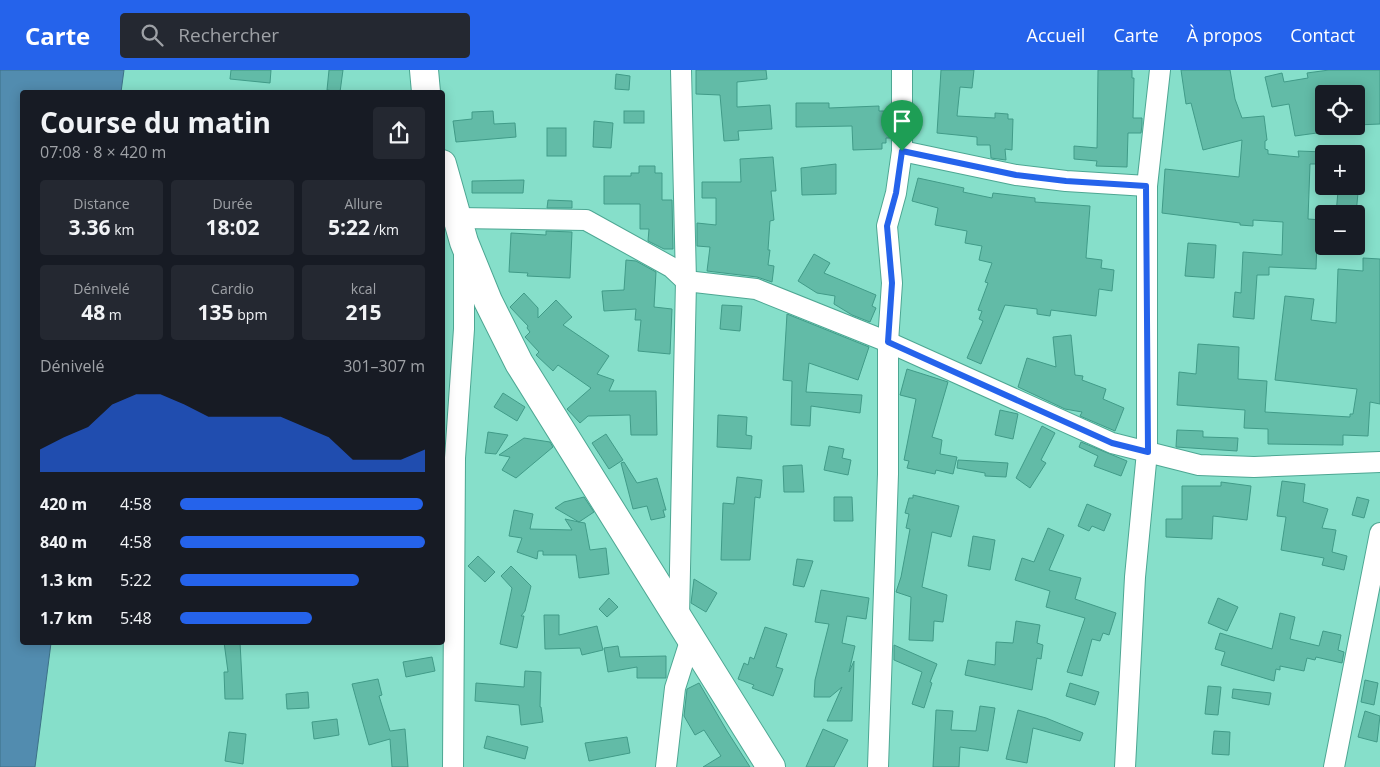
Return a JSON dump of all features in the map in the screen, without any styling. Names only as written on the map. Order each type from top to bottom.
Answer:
[{"type":"highway","points":[[424,70],[426,90]]},
{"type":"highway","points":[[445,175],[460,230],[488,301],[519,363],[771,767]]},
{"type":"street","points":[[666,767],[675,688],[685,627],[686,281],[681,70]]},
{"type":"street","points":[[884,765],[888,342],[892,283],[887,226],[896,193],[902,151],[902,70]]},
{"type":"street","points":[[1125,767],[1135,578],[1148,452],[1146,186],[1160,70]]},
{"type":"street","points":[[902,151],[1016,175],[1066,181],[1146,186]]},
{"type":"street","points":[[453,767],[455,458],[464,329],[460,230],[586,220],[671,268],[686,281],[756,289],[888,342],[1104,440],[1199,465],[1254,468],[1380,462]]},
{"type":"street","points":[[1334,767],[1380,533]]},
{"type":"water","points":[[0,70],[124,70],[121,90],[20,90],[20,645],[51,645],[35,767],[0,767]]},
{"type":"building","points":[[231,70],[271,70],[270,83],[230,79]]},
{"type":"building","points":[[329,70],[343,70],[340,90],[327,90]]},
{"type":"building","points":[[696,70],[766,70],[767,79],[737,82],[737,107],[770,105],[772,129],[738,131],[739,140],[724,141],[720,95],[696,94]]},
{"type":"building","points":[[941,70],[974,70],[972,88],[960,87],[957,116],[995,118],[995,113],[1008,114],[1008,119],[1013,119],[1012,150],[1005,149],[1006,160],[991,158],[990,145],[977,145],[977,137],[937,133]]},
{"type":"building","points":[[1098,70],[1132,70],[1132,78],[1134,78],[1133,118],[1142,118],[1142,125],[1141,133],[1128,133],[1127,167],[1096,166],[1097,161],[1074,159],[1074,146],[1097,148]]},
{"type":"building","points":[[1181,70],[1230,70],[1235,99],[1242,118],[1264,116],[1267,140],[1265,141],[1265,149],[1268,150],[1268,154],[1299,157],[1298,151],[1315,152],[1315,164],[1310,164],[1308,219],[1315,220],[1316,269],[1269,267],[1269,275],[1257,275],[1254,319],[1233,317],[1235,292],[1241,293],[1243,252],[1282,255],[1283,222],[1253,220],[1253,226],[1162,213],[1165,169],[1239,177],[1242,140],[1203,150],[1191,103],[1186,104]]},
{"type":"building","points":[[1329,70],[1380,70],[1380,124],[1365,125],[1365,85],[1315,85],[1315,133],[1295,136],[1289,104],[1272,107],[1265,77],[1282,73],[1284,82],[1308,78],[1307,73]]},
{"type":"building","points":[[616,74],[630,76],[629,90],[615,89]]},
{"type":"building","points":[[796,103],[829,103],[829,108],[879,106],[879,111],[885,111],[885,122],[890,122],[890,138],[886,138],[886,143],[882,143],[882,149],[853,150],[852,126],[796,127]]},
{"type":"building","points":[[493,111],[494,124],[515,123],[516,137],[456,142],[453,121],[472,119],[472,112]]},
{"type":"building","points":[[624,111],[644,111],[644,123],[624,123]]},
{"type":"building","points":[[594,121],[613,123],[611,148],[593,147]]},
{"type":"building","points":[[547,128],[566,128],[566,156],[547,156]]},
{"type":"building","points":[[773,157],[776,191],[771,191],[774,220],[770,221],[768,250],[770,250],[768,265],[774,266],[772,282],[757,277],[707,271],[710,247],[697,246],[697,223],[716,225],[716,198],[702,198],[702,182],[741,182],[740,159]]},
{"type":"building","points":[[836,164],[836,194],[802,195],[801,168]]},
{"type":"building","points":[[639,166],[655,166],[655,173],[662,173],[662,200],[672,200],[673,249],[664,249],[648,241],[649,229],[640,229],[640,204],[604,204],[604,176],[631,176],[631,173],[639,173]]},
{"type":"building","points":[[918,178],[964,188],[963,192],[992,198],[993,193],[1035,198],[1035,202],[1090,206],[1086,258],[1102,260],[1101,268],[1114,270],[1112,291],[1099,289],[1096,316],[1051,310],[1050,316],[1037,314],[1037,309],[1005,305],[981,364],[967,358],[983,321],[979,319],[982,311],[978,310],[988,283],[985,282],[992,263],[979,260],[982,246],[965,243],[967,231],[935,225],[938,208],[912,201]]},
{"type":"building","points":[[524,180],[523,193],[472,193],[472,181]]},
{"type":"building","points":[[1338,195],[1358,195],[1357,205],[1337,205]]},
{"type":"building","points":[[548,200],[572,201],[572,208],[547,208]]},
{"type":"building","points":[[546,231],[572,232],[570,278],[527,276],[528,273],[509,272],[511,233],[546,235]]},
{"type":"building","points":[[1188,243],[1216,245],[1214,278],[1185,276]]},
{"type":"building","points":[[814,254],[830,263],[824,273],[876,295],[872,306],[876,308],[870,322],[852,315],[834,304],[835,296],[817,293],[798,281]]},
{"type":"building","points":[[1363,258],[1380,259],[1380,404],[1370,402],[1368,436],[1343,435],[1343,445],[1268,444],[1268,429],[1244,428],[1245,410],[1177,405],[1179,372],[1196,374],[1198,344],[1239,347],[1238,379],[1267,381],[1265,412],[1350,417],[1350,414],[1353,414],[1357,389],[1275,380],[1285,296],[1314,299],[1311,320],[1336,323],[1338,269],[1363,271]]},
{"type":"building","points":[[626,260],[636,261],[656,272],[654,307],[672,309],[670,354],[638,351],[641,320],[635,320],[636,309],[604,311],[602,291],[624,290]]},
{"type":"building","points":[[524,293],[538,308],[538,318],[556,300],[572,317],[563,325],[609,356],[597,374],[614,380],[609,391],[656,391],[657,435],[631,435],[630,415],[588,416],[580,423],[567,409],[591,388],[558,365],[553,371],[536,355],[539,352],[525,337],[530,332],[527,328],[528,326],[510,307]]},
{"type":"building","points":[[722,305],[742,306],[740,331],[720,329]]},
{"type":"building","points":[[787,314],[869,347],[858,380],[809,363],[806,392],[862,395],[860,413],[811,406],[810,426],[791,425],[792,381],[783,380]]},
{"type":"building","points":[[1071,335],[1075,375],[1083,376],[1082,380],[1106,389],[1103,399],[1124,408],[1115,431],[1080,416],[1082,412],[1065,409],[1018,387],[1027,358],[1056,367],[1053,337]]},
{"type":"building","points":[[907,369],[948,382],[932,437],[942,440],[940,454],[957,457],[953,474],[936,470],[935,474],[907,468],[909,461],[904,460],[916,399],[900,395]]},
{"type":"building","points":[[503,393],[525,407],[517,421],[494,407]]},
{"type":"building","points":[[1000,410],[1018,414],[1013,439],[995,435]]},
{"type":"building","points":[[718,415],[747,417],[746,435],[752,436],[751,449],[717,447]]},
{"type":"building","points":[[1042,426],[1055,433],[1041,460],[1046,463],[1030,488],[1016,478]]},
{"type":"building","points":[[1177,430],[1203,431],[1203,437],[1238,438],[1237,451],[1176,447]]},
{"type":"building","points":[[488,432],[508,435],[496,454],[485,453]]},
{"type":"building","points":[[606,434],[623,460],[609,469],[592,443]]},
{"type":"building","points":[[524,438],[550,442],[553,447],[516,478],[502,470],[510,457],[499,455]]},
{"type":"building","points":[[1081,442],[1127,461],[1121,476],[1094,466],[1098,456],[1079,447]]},
{"type":"building","points":[[829,446],[844,449],[842,458],[851,460],[848,475],[824,470]]},
{"type":"building","points":[[958,460],[1008,463],[1006,477],[985,476],[985,473],[957,468]]},
{"type":"building","points":[[624,462],[637,483],[657,478],[666,510],[663,510],[665,517],[651,520],[647,506],[633,509],[621,463]]},
{"type":"building","points":[[802,465],[804,492],[784,492],[783,466]]},
{"type":"building","points":[[737,477],[762,480],[760,498],[755,497],[750,560],[721,560],[723,503],[734,504]]},
{"type":"building","points":[[1282,481],[1305,484],[1303,502],[1328,509],[1322,528],[1336,530],[1332,552],[1347,556],[1344,570],[1322,565],[1324,558],[1281,550],[1286,517],[1277,516]]},
{"type":"building","points":[[1221,482],[1251,486],[1247,520],[1213,516],[1212,539],[1166,537],[1166,519],[1182,519],[1182,486],[1221,486]]},
{"type":"building","points":[[913,495],[959,506],[951,537],[932,532],[922,587],[947,595],[943,622],[934,621],[933,641],[909,640],[911,597],[896,592],[901,577],[910,529],[906,528],[909,514],[905,513],[909,498],[913,498]]},
{"type":"building","points":[[584,497],[594,512],[579,522],[555,508],[564,502]]},
{"type":"building","points":[[834,497],[852,497],[853,521],[834,521]]},
{"type":"building","points":[[1357,497],[1369,500],[1364,518],[1352,515]]},
{"type":"building","points":[[1087,504],[1111,514],[1104,531],[1092,526],[1089,531],[1078,526]]},
{"type":"building","points":[[514,510],[533,514],[530,529],[572,530],[565,519],[585,523],[590,550],[606,548],[609,574],[579,578],[576,555],[543,555],[543,551],[538,551],[537,559],[517,552],[522,538],[509,536]]},
{"type":"building","points":[[1048,528],[1064,535],[1049,570],[1081,578],[1075,599],[1116,613],[1109,635],[1103,633],[1100,641],[1092,639],[1082,676],[1067,672],[1085,618],[1046,607],[1050,591],[1015,580],[1022,558],[1034,562]]},
{"type":"building","points":[[973,536],[995,540],[990,570],[968,566]]},
{"type":"building","points":[[478,556],[495,572],[485,582],[468,566]]},
{"type":"building","points":[[797,559],[813,561],[804,587],[793,585]]},
{"type":"building","points":[[511,566],[531,586],[525,611],[521,616],[524,616],[517,648],[500,644],[512,588],[501,576]]},
{"type":"building","points":[[694,579],[717,593],[706,612],[691,603]]},
{"type":"building","points":[[821,590],[869,598],[866,619],[847,616],[842,643],[855,646],[849,672],[854,661],[852,721],[827,721],[842,687],[830,697],[814,697],[815,680],[829,624],[815,622]]},
{"type":"building","points":[[609,598],[618,607],[607,617],[599,609]]},
{"type":"building","points":[[1218,598],[1238,607],[1227,631],[1208,623]]},
{"type":"building","points":[[1280,613],[1295,617],[1290,639],[1319,646],[1323,631],[1341,635],[1338,650],[1344,652],[1342,663],[1316,657],[1315,660],[1307,658],[1304,671],[1280,666],[1280,670],[1276,669],[1274,681],[1221,665],[1225,652],[1215,649],[1220,633],[1272,649]]},
{"type":"building","points":[[544,615],[559,615],[559,635],[597,626],[603,650],[582,655],[580,648],[545,649]]},
{"type":"building","points":[[1016,621],[1040,625],[1037,643],[1043,645],[1041,659],[1037,658],[1032,690],[965,675],[968,660],[995,665],[996,642],[1013,643]]},
{"type":"building","points":[[765,627],[787,634],[776,667],[783,669],[773,696],[752,688],[754,685],[738,679],[744,663],[748,665],[750,657],[754,659]]},
{"type":"building","points":[[224,645],[240,645],[243,699],[225,699],[224,672],[228,672]]},
{"type":"building","points":[[894,645],[937,664],[930,682],[932,683],[924,708],[912,704],[922,672],[894,660]]},
{"type":"building","points":[[618,646],[620,657],[666,656],[666,678],[637,678],[637,667],[608,672],[604,648]]},
{"type":"building","points":[[432,657],[435,671],[406,677],[403,662]]},
{"type":"building","points":[[525,671],[541,672],[540,707],[543,722],[521,725],[519,705],[475,701],[476,683],[524,687]]},
{"type":"building","points":[[378,679],[382,695],[379,696],[390,731],[405,729],[408,767],[392,767],[390,739],[369,745],[352,684]]},
{"type":"building","points":[[1365,680],[1378,683],[1374,705],[1361,702]]},
{"type":"building","points":[[699,683],[750,767],[703,767],[721,756],[704,730],[695,735],[684,716],[687,689]]},
{"type":"building","points":[[1070,683],[1099,692],[1095,705],[1066,696]]},
{"type":"building","points":[[1208,686],[1221,687],[1218,715],[1205,714]]},
{"type":"building","points":[[1233,689],[1271,693],[1269,705],[1232,698]]},
{"type":"building","points":[[308,692],[309,708],[287,709],[286,694]]},
{"type":"building","points":[[980,706],[995,708],[988,751],[960,747],[959,767],[933,767],[936,710],[953,711],[951,730],[976,731]]},
{"type":"building","points":[[1018,710],[1046,718],[1083,733],[1080,741],[1033,728],[1027,763],[1006,759]]},
{"type":"building","points":[[1365,711],[1380,716],[1377,742],[1358,737]]},
{"type":"building","points":[[337,719],[339,735],[314,739],[312,722]]},
{"type":"building","points":[[823,729],[848,740],[834,767],[806,767]]},
{"type":"building","points":[[1214,731],[1230,732],[1229,755],[1212,754]]},
{"type":"building","points":[[229,732],[246,734],[243,764],[225,761]]},
{"type":"building","points":[[487,736],[528,747],[525,759],[484,748]]},
{"type":"building","points":[[627,737],[630,753],[589,761],[585,743]]},
{"type":"route","points":[[902,151],[1016,175],[1066,181],[1146,186],[1148,452],[1112,443],[888,342],[892,283],[887,226],[896,193],[902,151]]}]
